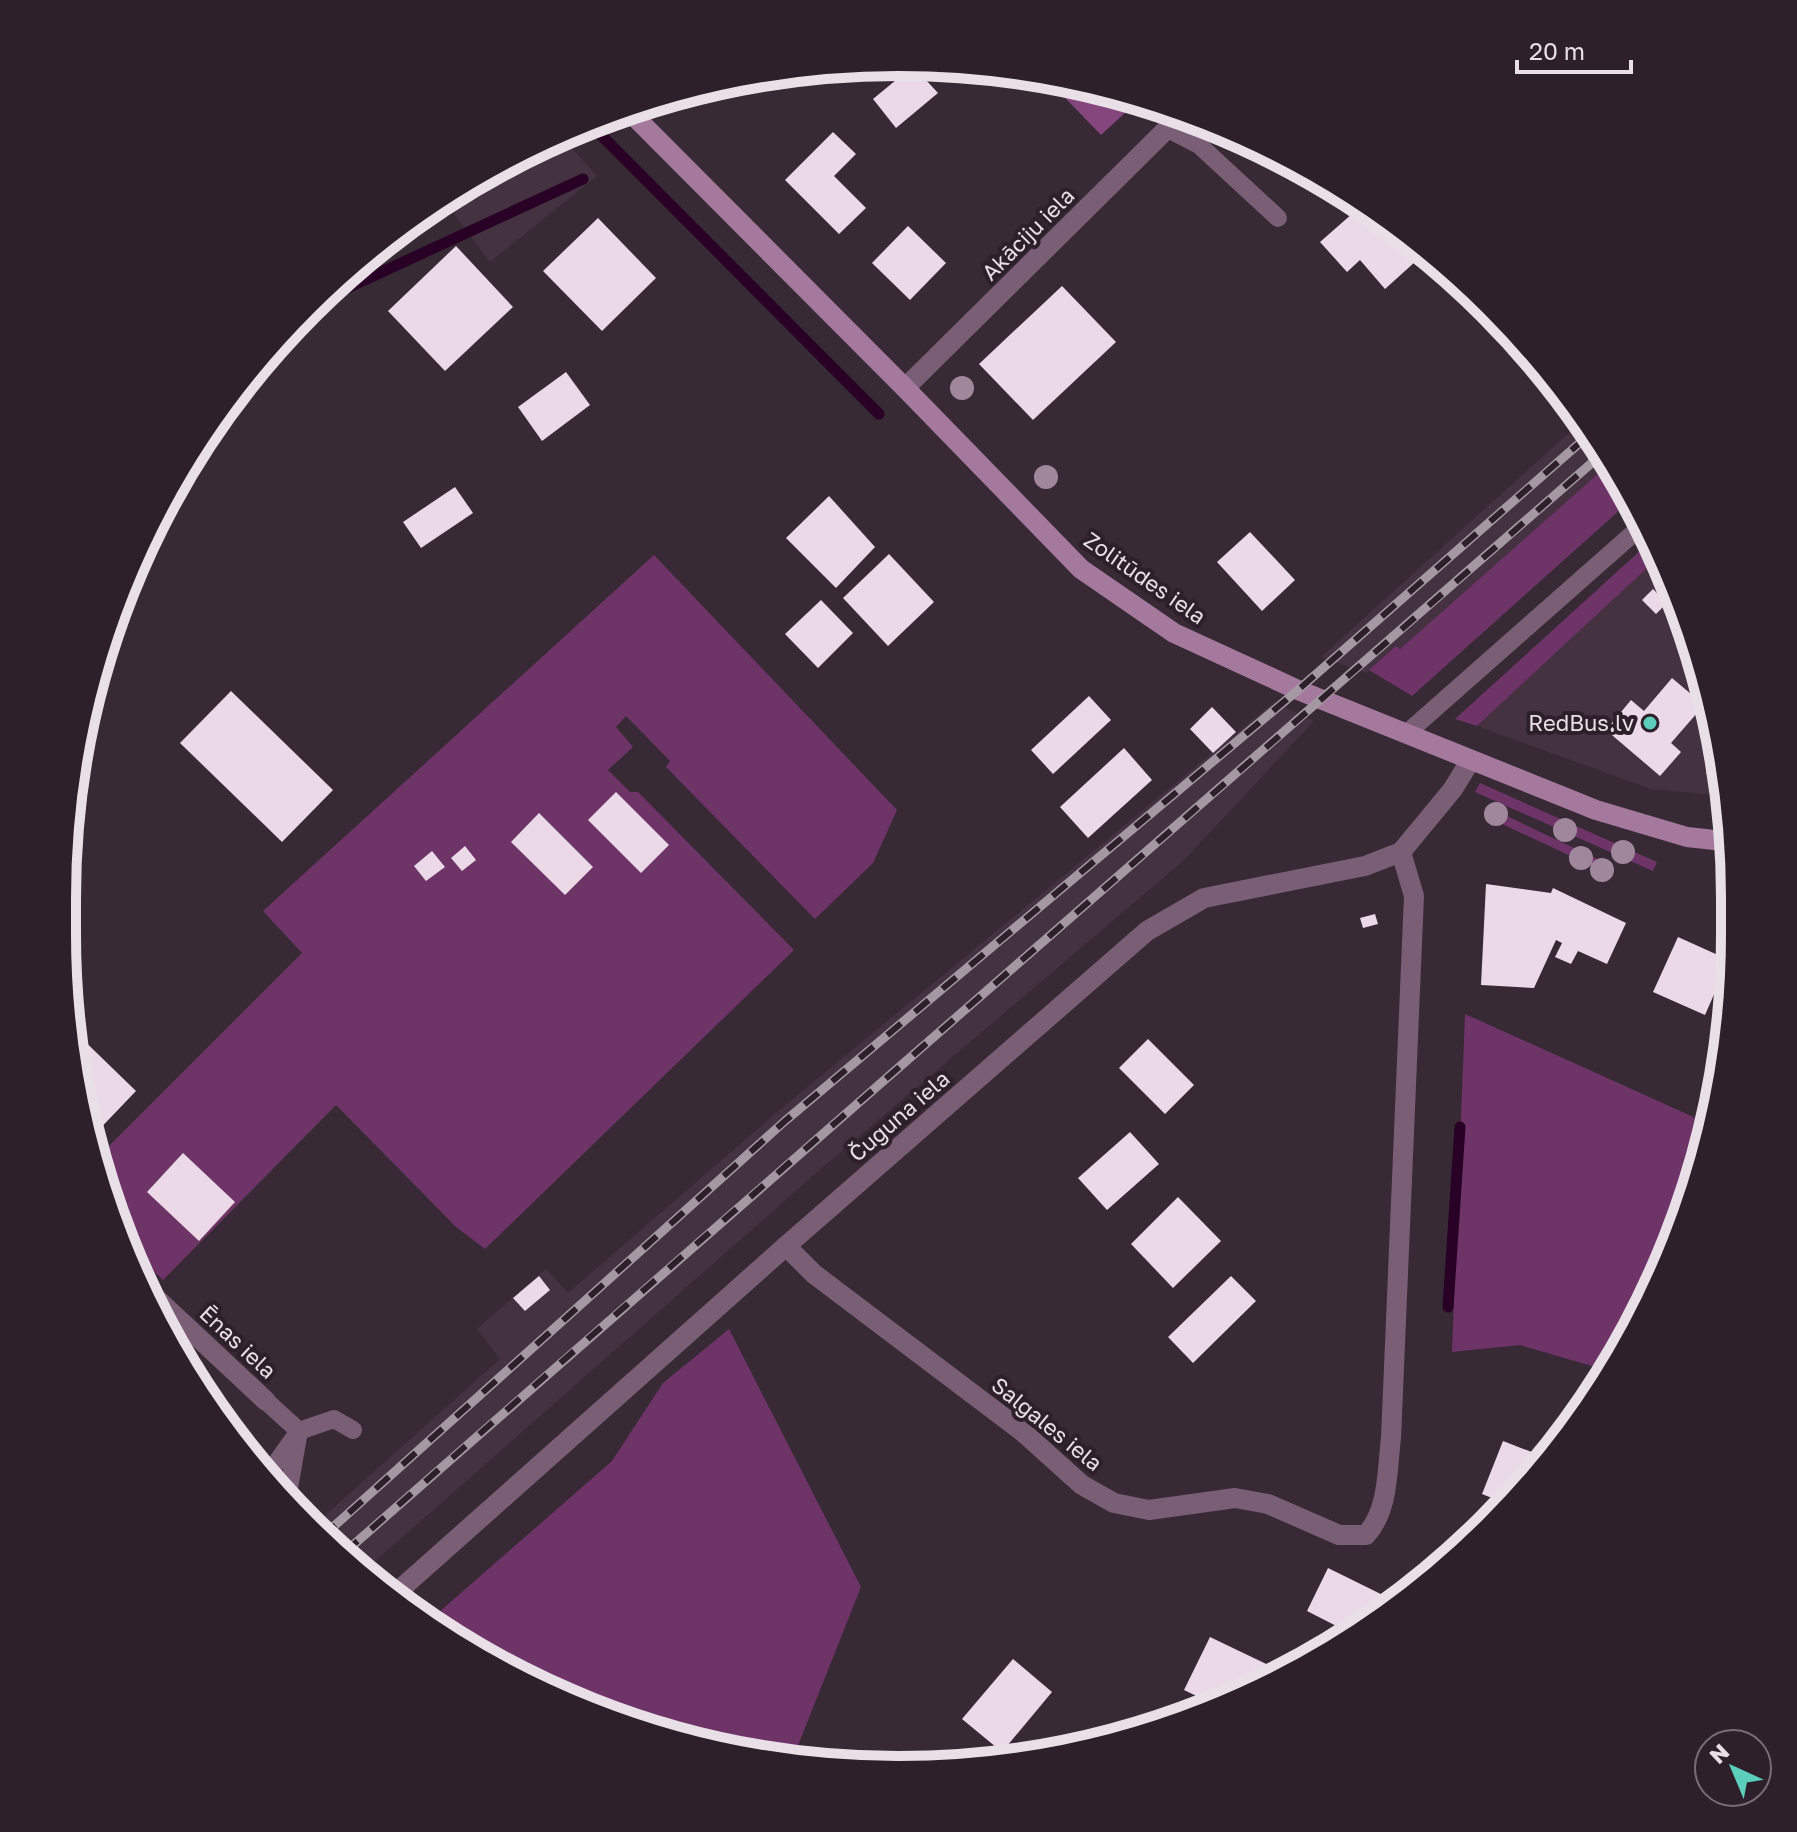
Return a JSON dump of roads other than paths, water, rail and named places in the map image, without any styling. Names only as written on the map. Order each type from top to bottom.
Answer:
[{"type":"street","name":"Zolitūdes iela","points":[[637,119],[1081,569],[1174,633],[1298,690],[1608,814],[1687,837],[1719,840]]},
{"type":"street","name":"Akāciju iela","points":[[905,388],[1173,124]]},
{"type":"street","name":"Čuguna iela","points":[[401,1588],[1147,931],[1204,898],[1365,866],[1401,852],[1446,799],[1470,761]]},
{"type":"street","name":"Salgales iela","points":[[786,1246],[814,1274],[1023,1432],[1082,1485],[1114,1503],[1149,1510],[1235,1498],[1268,1504],[1339,1535],[1366,1535],[1376,1524],[1383,1503],[1391,1438],[1414,896],[1401,852]]},
{"type":"street","name":"Ēnas iela","points":[[167,1308],[266,1401]]},
{"type":"lane","points":[[1168,129],[1199,145],[1278,218]]},
{"type":"lane","points":[[1407,733],[1635,532]]},
{"type":"lane","points":[[266,1401],[299,1431]]},
{"type":"lane","points":[[273,1467],[299,1431],[334,1419],[353,1430]]},
{"type":"lane","points":[[289,1486],[299,1431]]},
{"type":"waterway","points":[[599,133],[879,414]]},
{"type":"waterway","points":[[348,288],[583,179]]},
{"type":"waterway","points":[[1448,1307],[1460,1127]]},
{"type":"railway","points":[[331,1529],[785,1121],[1298,690],[1582,441]]},
{"type":"railway","points":[[351,1547],[1594,461]]},
{"type":"place","name":"RedBus.lv","points":[[1650,723]]}]
